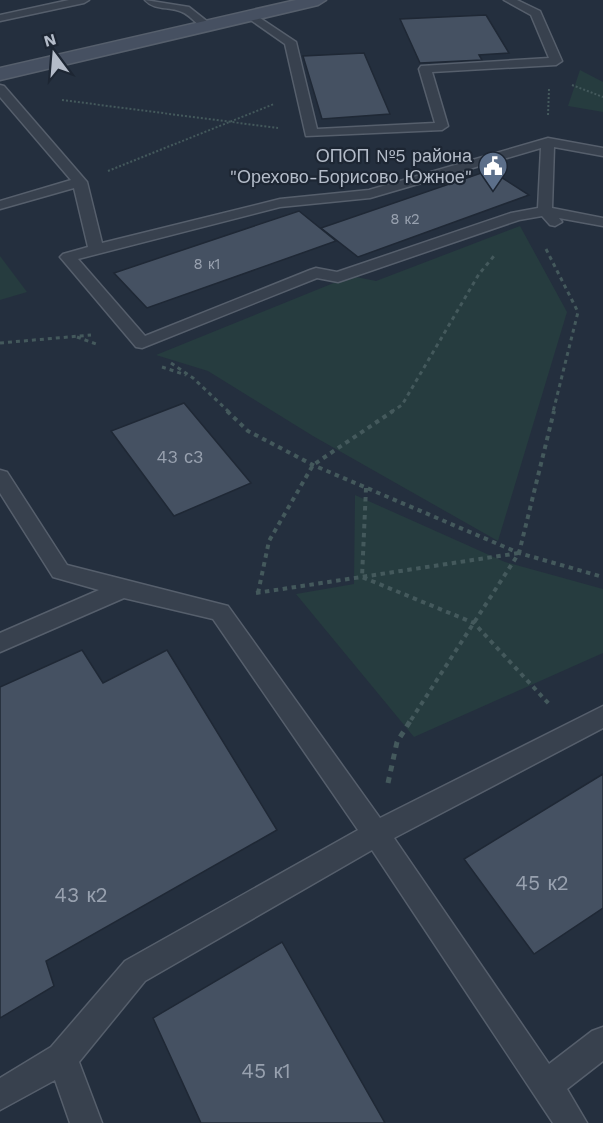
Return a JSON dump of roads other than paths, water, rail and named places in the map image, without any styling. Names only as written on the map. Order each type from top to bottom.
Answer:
[{"type":"street","points":[[0,74],[318,0]]},
{"type":"lane","points":[[0,18],[84,0]]},
{"type":"lane","points":[[150,0],[155,4],[184,9],[207,26]]},
{"type":"lane","points":[[250,16],[290,42],[311,133],[442,126],[425,69],[556,61],[536,14],[509,0]]},
{"type":"lane","points":[[0,89],[80,182],[96,249]]},
{"type":"lane","points":[[544,215],[548,142]]},
{"type":"lane","points":[[603,152],[548,142],[370,195],[280,203],[68,257],[142,343],[316,273],[338,277],[544,215],[603,222]]},
{"type":"lane","points":[[0,205],[80,182]]},
{"type":"lane","points":[[0,477],[60,571],[220,612],[376,834],[571,1123]]},
{"type":"lane","points":[[0,643],[123,589]]},
{"type":"lane","points":[[0,1095],[62,1058],[135,971],[376,834],[603,716]]},
{"type":"lane","points":[[547,1085],[603,1042]]},
{"type":"lane","points":[[62,1058],[86,1123]]},
{"type":"place","name":"ОПОП №5 района \"Орехово-Борисово Южное\"","points":[[493,192]]}]
